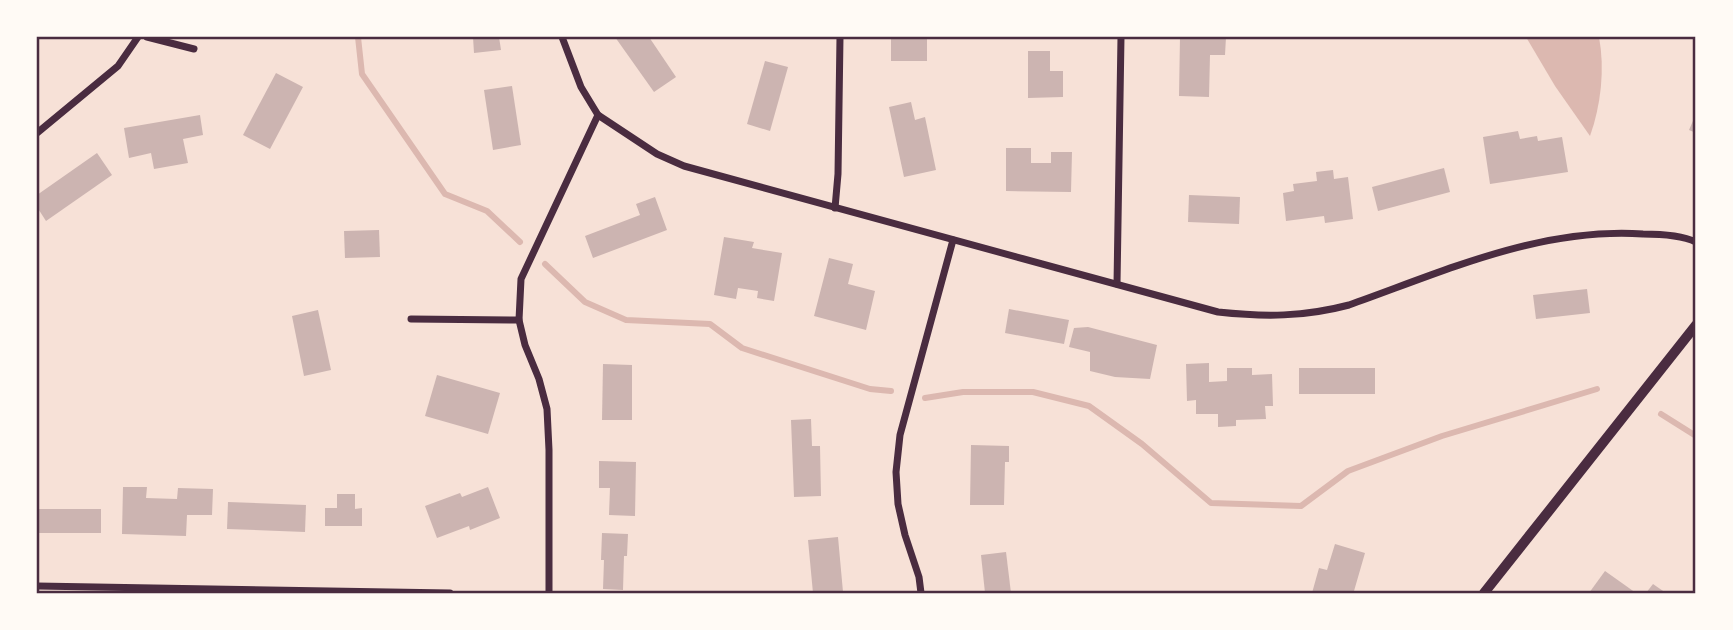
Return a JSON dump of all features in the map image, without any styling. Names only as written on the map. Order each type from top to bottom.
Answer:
[{"type":"street","points":[[37,133],[118,66],[138,37]]},
{"type":"street","points":[[146,37],[194,49]]},
{"type":"street","points":[[562,37],[581,87],[598,116],[657,154],[684,166],[1218,312],[1282,317],[1349,305],[1485,256],[1545,239],[1589,233],[1630,233],[1653,234],[1696,242]]},
{"type":"street","points":[[835,208],[840,37]]},
{"type":"street","points":[[1117,284],[1121,37]]},
{"type":"street","points":[[549,593],[547,410],[519,320],[521,279],[598,116]]},
{"type":"street","points":[[921,593],[898,504],[896,472],[901,435],[953,240]]},
{"type":"street","points":[[411,319],[519,320]]},
{"type":"street","points":[[1484,593],[1696,325]]},
{"type":"street","points":[[37,586],[267,592],[450,593]]},
{"type":"shaded area","points":[[1526,37],[1599,37],[1601,87],[1590,136],[1555,86]]},
{"type":"building","points":[[473,37],[499,37],[501,50],[474,53]]},
{"type":"building","points":[[615,37],[649,37],[676,77],[654,92]]},
{"type":"building","points":[[891,37],[927,38],[927,61],[891,61]]},
{"type":"building","points":[[1180,37],[1226,37],[1225,55],[1210,55],[1209,97],[1179,96]]},
{"type":"building","points":[[1028,51],[1050,51],[1050,71],[1063,71],[1063,97],[1028,98]]},
{"type":"building","points":[[765,61],[788,67],[770,131],[747,124]]},
{"type":"building","points":[[276,73],[303,87],[270,149],[243,135]]},
{"type":"building","points":[[512,86],[521,145],[493,150],[484,90]]},
{"type":"building","points":[[911,102],[915,120],[925,117],[936,170],[904,177],[889,107]]},
{"type":"building","points":[[1696,114],[1696,133],[1689,130]]},
{"type":"building","points":[[200,115],[203,135],[183,139],[188,163],[154,169],[151,153],[129,158],[124,128]]},
{"type":"building","points":[[1518,131],[1520,139],[1537,136],[1538,141],[1562,137],[1568,172],[1490,184],[1483,137]]},
{"type":"building","points":[[1006,148],[1031,148],[1031,163],[1051,163],[1051,152],[1072,152],[1071,192],[1006,191]]},
{"type":"building","points":[[97,153],[112,175],[46,221],[37,207],[37,195]]},
{"type":"building","points":[[1444,168],[1450,192],[1378,211],[1372,187]]},
{"type":"building","points":[[1333,170],[1334,179],[1348,177],[1353,219],[1325,223],[1324,216],[1286,221],[1283,193],[1294,191],[1293,184],[1317,181],[1316,172]]},
{"type":"building","points":[[1189,195],[1240,197],[1239,224],[1188,222]]},
{"type":"building","points":[[655,197],[667,230],[593,258],[585,236],[640,215],[636,204]]},
{"type":"building","points":[[379,230],[380,257],[345,258],[344,231]]},
{"type":"building","points":[[724,237],[754,242],[752,248],[782,253],[774,301],[757,298],[758,291],[738,288],[736,299],[714,295]]},
{"type":"building","points":[[829,258],[853,264],[848,284],[875,291],[866,330],[814,316]]},
{"type":"building","points":[[1587,289],[1590,313],[1536,319],[1533,295]]},
{"type":"building","points":[[1009,309],[1069,320],[1064,344],[1005,333]]},
{"type":"building","points":[[318,310],[331,370],[304,376],[292,316]]},
{"type":"building","points":[[1088,327],[1157,345],[1150,379],[1115,377],[1090,371],[1090,352],[1069,347],[1074,328]]},
{"type":"building","points":[[1209,363],[1209,382],[1227,381],[1227,368],[1252,368],[1252,375],[1272,374],[1273,406],[1265,406],[1266,419],[1236,420],[1236,426],[1218,427],[1218,414],[1196,414],[1196,400],[1187,401],[1186,364]]},
{"type":"building","points":[[603,364],[632,365],[632,420],[602,420]]},
{"type":"building","points":[[1299,368],[1375,368],[1375,394],[1299,394]]},
{"type":"building","points":[[437,375],[500,393],[488,434],[425,416]]},
{"type":"building","points":[[811,419],[812,446],[820,446],[821,496],[794,497],[791,420]]},
{"type":"building","points":[[971,445],[1009,446],[1009,462],[1005,462],[1004,505],[970,505]]},
{"type":"building","points":[[599,461],[636,462],[635,516],[609,515],[610,488],[599,488]]},
{"type":"building","points":[[123,487],[147,487],[146,498],[177,499],[178,488],[213,489],[212,515],[187,515],[186,536],[122,534]]},
{"type":"building","points":[[488,487],[500,518],[470,530],[469,526],[437,538],[425,506],[460,493],[462,497]]},
{"type":"building","points":[[337,494],[355,494],[355,509],[362,508],[362,526],[325,526],[325,508],[337,508]]},
{"type":"building","points":[[228,502],[306,505],[305,532],[227,529]]},
{"type":"building","points":[[37,509],[101,509],[101,533],[37,533]]},
{"type":"building","points":[[602,533],[628,534],[623,590],[603,589]]},
{"type":"building","points":[[838,537],[843,592],[813,593],[808,540]]},
{"type":"building","points":[[1335,544],[1365,553],[1354,591],[1312,593],[1319,568],[1327,570]]},
{"type":"building","points":[[1006,552],[1011,593],[985,593],[981,555]]},
{"type":"building","points":[[1605,571],[1636,593],[1589,593]]},
{"type":"building","points":[[1653,584],[1666,593],[1646,593]]},
{"type":"waterway","points":[[358,37],[362,74],[445,194],[487,211],[520,242]]},
{"type":"waterway","points":[[545,264],[585,302],[626,320],[710,324],[742,348],[870,389],[891,391]]},
{"type":"waterway","points":[[925,398],[963,392],[1033,392],[1089,406],[1142,444],[1211,503],[1301,506],[1348,471],[1442,436],[1597,389]]},
{"type":"waterway","points":[[1661,414],[1696,436]]}]
